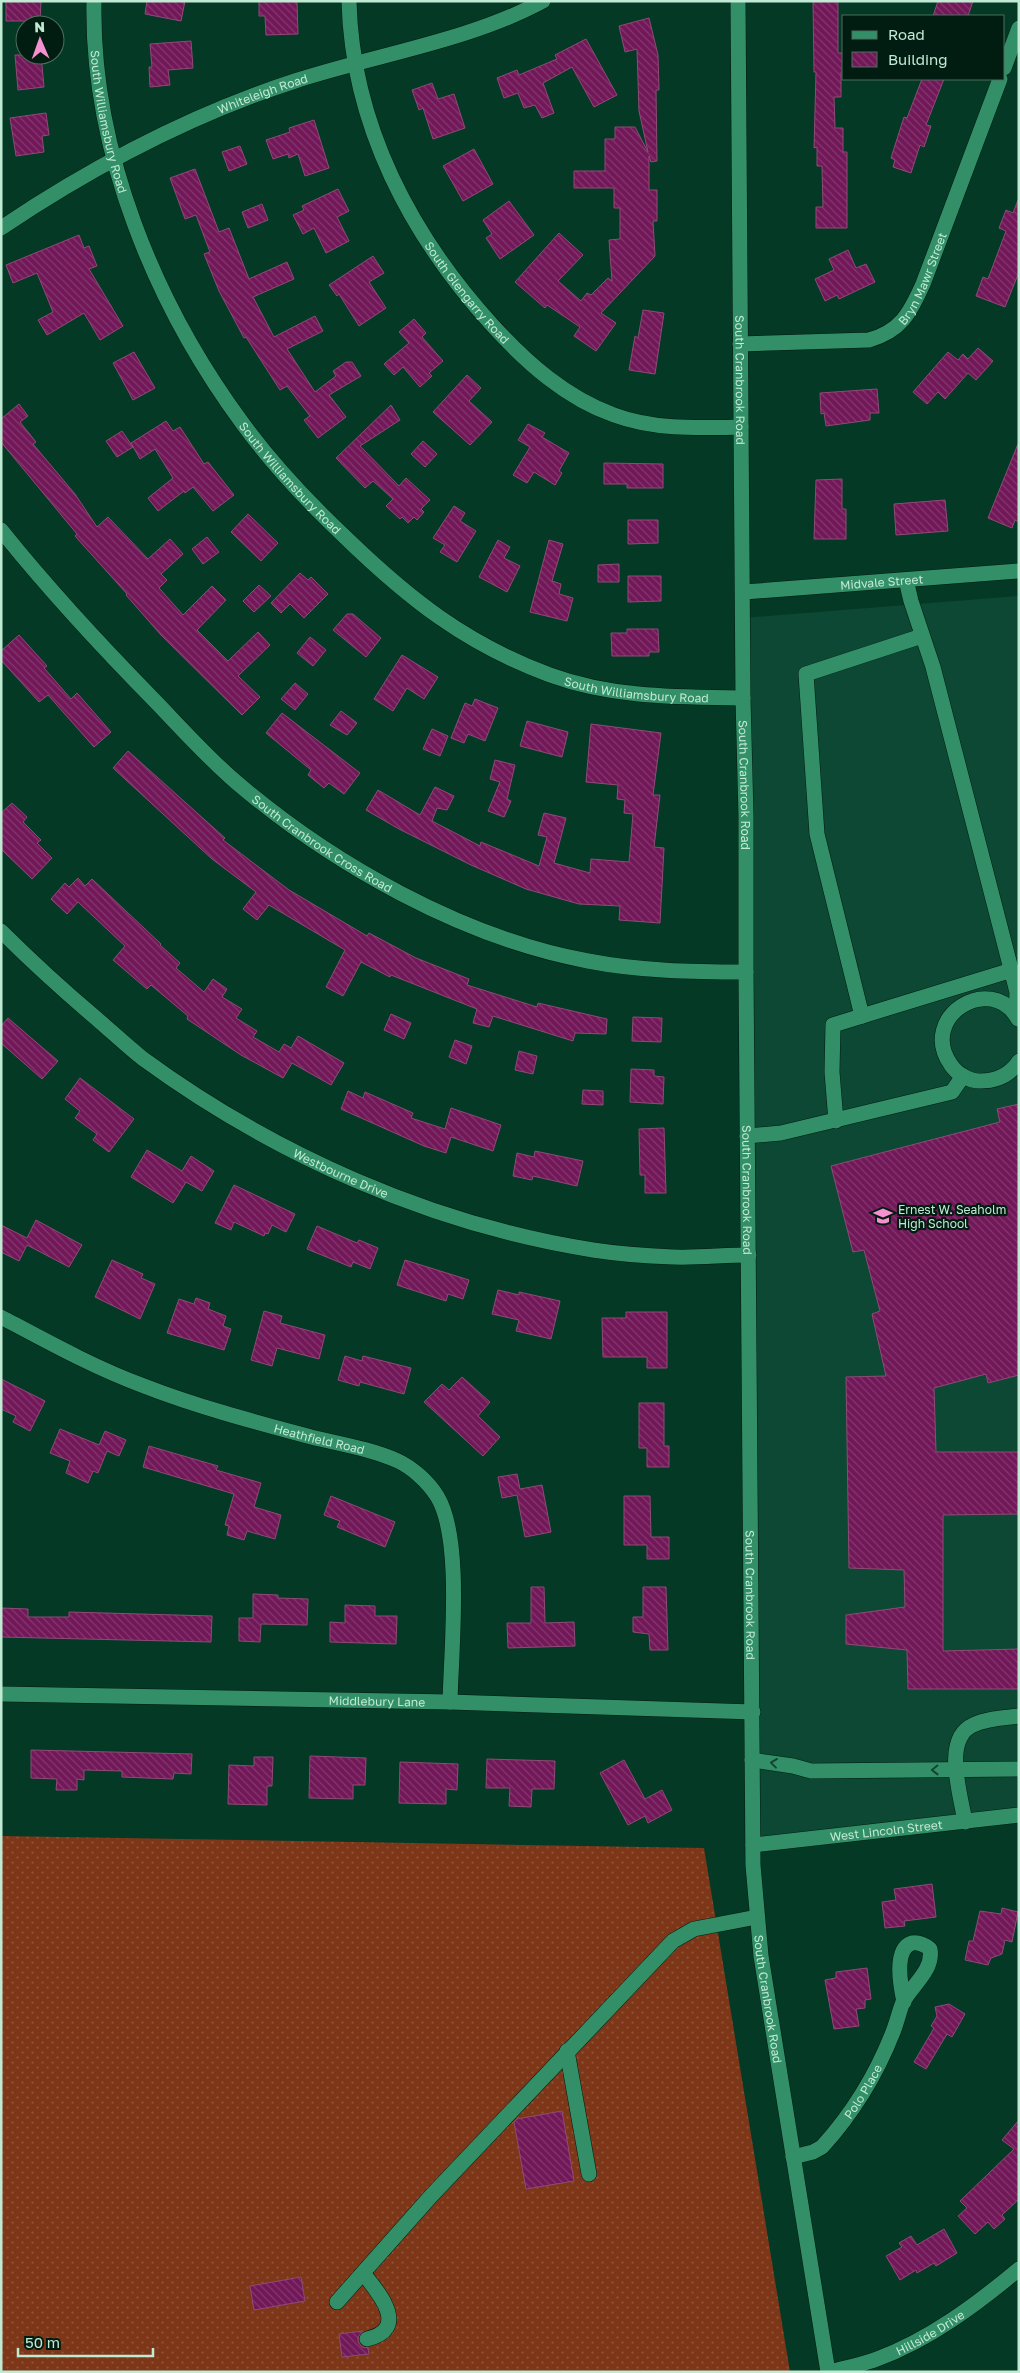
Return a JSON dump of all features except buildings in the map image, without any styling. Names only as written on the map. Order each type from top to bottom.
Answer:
[{"type":"street","name":"South Williamsbury Road","points":[[94,1],[98,83],[104,121],[114,159],[148,256],[192,345],[242,422],[292,483],[324,517],[409,596],[456,630],[488,648],[552,676],[604,689],[640,695],[744,698]]},
{"type":"street","name":"South Glengarry Road","points":[[349,1],[354,63],[376,142],[392,180],[431,249],[474,305],[518,353],[556,384],[584,402],[615,416],[648,424],[741,427]]},
{"type":"street","name":"Whiteleigh Road","points":[[1,228],[114,159],[218,110],[292,82],[488,26],[543,1]]},
{"type":"street","name":"South Cranbrook Road","points":[[738,1],[753,1845],[761,1956],[829,2372]]},
{"type":"street","points":[[1005,65],[1019,28]]},
{"type":"street","name":"Bryn Mawr Street","points":[[740,344],[869,340],[884,336],[898,326],[913,307],[923,284],[1000,80]]},
{"type":"street","name":"South Cranbrook Cross Road","points":[[1,530],[121,667],[236,782],[303,833],[369,875],[440,912],[500,937],[548,952],[629,968],[672,971],[746,972]]},
{"type":"street","name":"Midvale Street","points":[[744,592],[1019,571]]},
{"type":"street","points":[[906,580],[933,667],[1012,970],[1017,992],[1017,1016]]},
{"type":"street","points":[[862,1016],[817,834],[806,674],[922,636]]},
{"type":"street","name":"Westbourne Drive","points":[[1,930],[59,986],[141,1057],[195,1094],[259,1132],[380,1190],[466,1221],[538,1240],[595,1250],[674,1257],[749,1255]]},
{"type":"street","points":[[836,1121],[832,1072],[833,1025],[1012,970]]},
{"type":"street","points":[[1017,1016],[1006,1005],[994,1000],[981,998],[968,1001],[957,1008],[948,1018],[943,1030],[942,1043],[945,1056],[952,1068],[962,1076],[976,1081],[990,1081],[1004,1076],[1019,1061]]},
{"type":"street","points":[[747,1136],[772,1135],[952,1092],[962,1076]]},
{"type":"street","name":"Heathfield Road","points":[[1,1317],[55,1345],[144,1386],[221,1412],[361,1448],[399,1462],[422,1478],[437,1496],[445,1514],[452,1542],[450,1702]]},
{"type":"street","name":"Middlebury Lane","points":[[1,1694],[450,1702],[753,1712]]},
{"type":"street","points":[[965,1822],[956,1770],[956,1746],[965,1730],[981,1722],[1019,1716]]},
{"type":"street","points":[[752,1760],[793,1766],[810,1771],[1019,1769]]},
{"type":"street","name":"West Lincoln Street","points":[[753,1845],[1019,1815]]},
{"type":"street","points":[[337,2302],[431,2196],[673,1941],[694,1929],[757,1917]]},
{"type":"street","name":"Polo Place","points":[[793,2158],[813,2152],[830,2138],[869,2082],[893,2032],[904,2002]]},
{"type":"street","points":[[567,2051],[588,2174]]},
{"type":"street","name":"Hillside Drive","points":[[829,2372],[878,2359],[924,2336],[992,2291],[1019,2269]]},
{"type":"street","points":[[363,2273],[390,2312],[388,2326],[378,2336],[367,2339]]},
{"type":"shaded area","name":"Ernest W. Seaholm High School","points":[[1019,596],[1019,1813],[753,1845],[742,618]]},
{"type":"shaded area","points":[[1,1836],[704,1848],[790,2372],[1,2372]]},
{"type":"place","name":"Ernest W. Seaholm High School","points":[[883,1216]]}]
